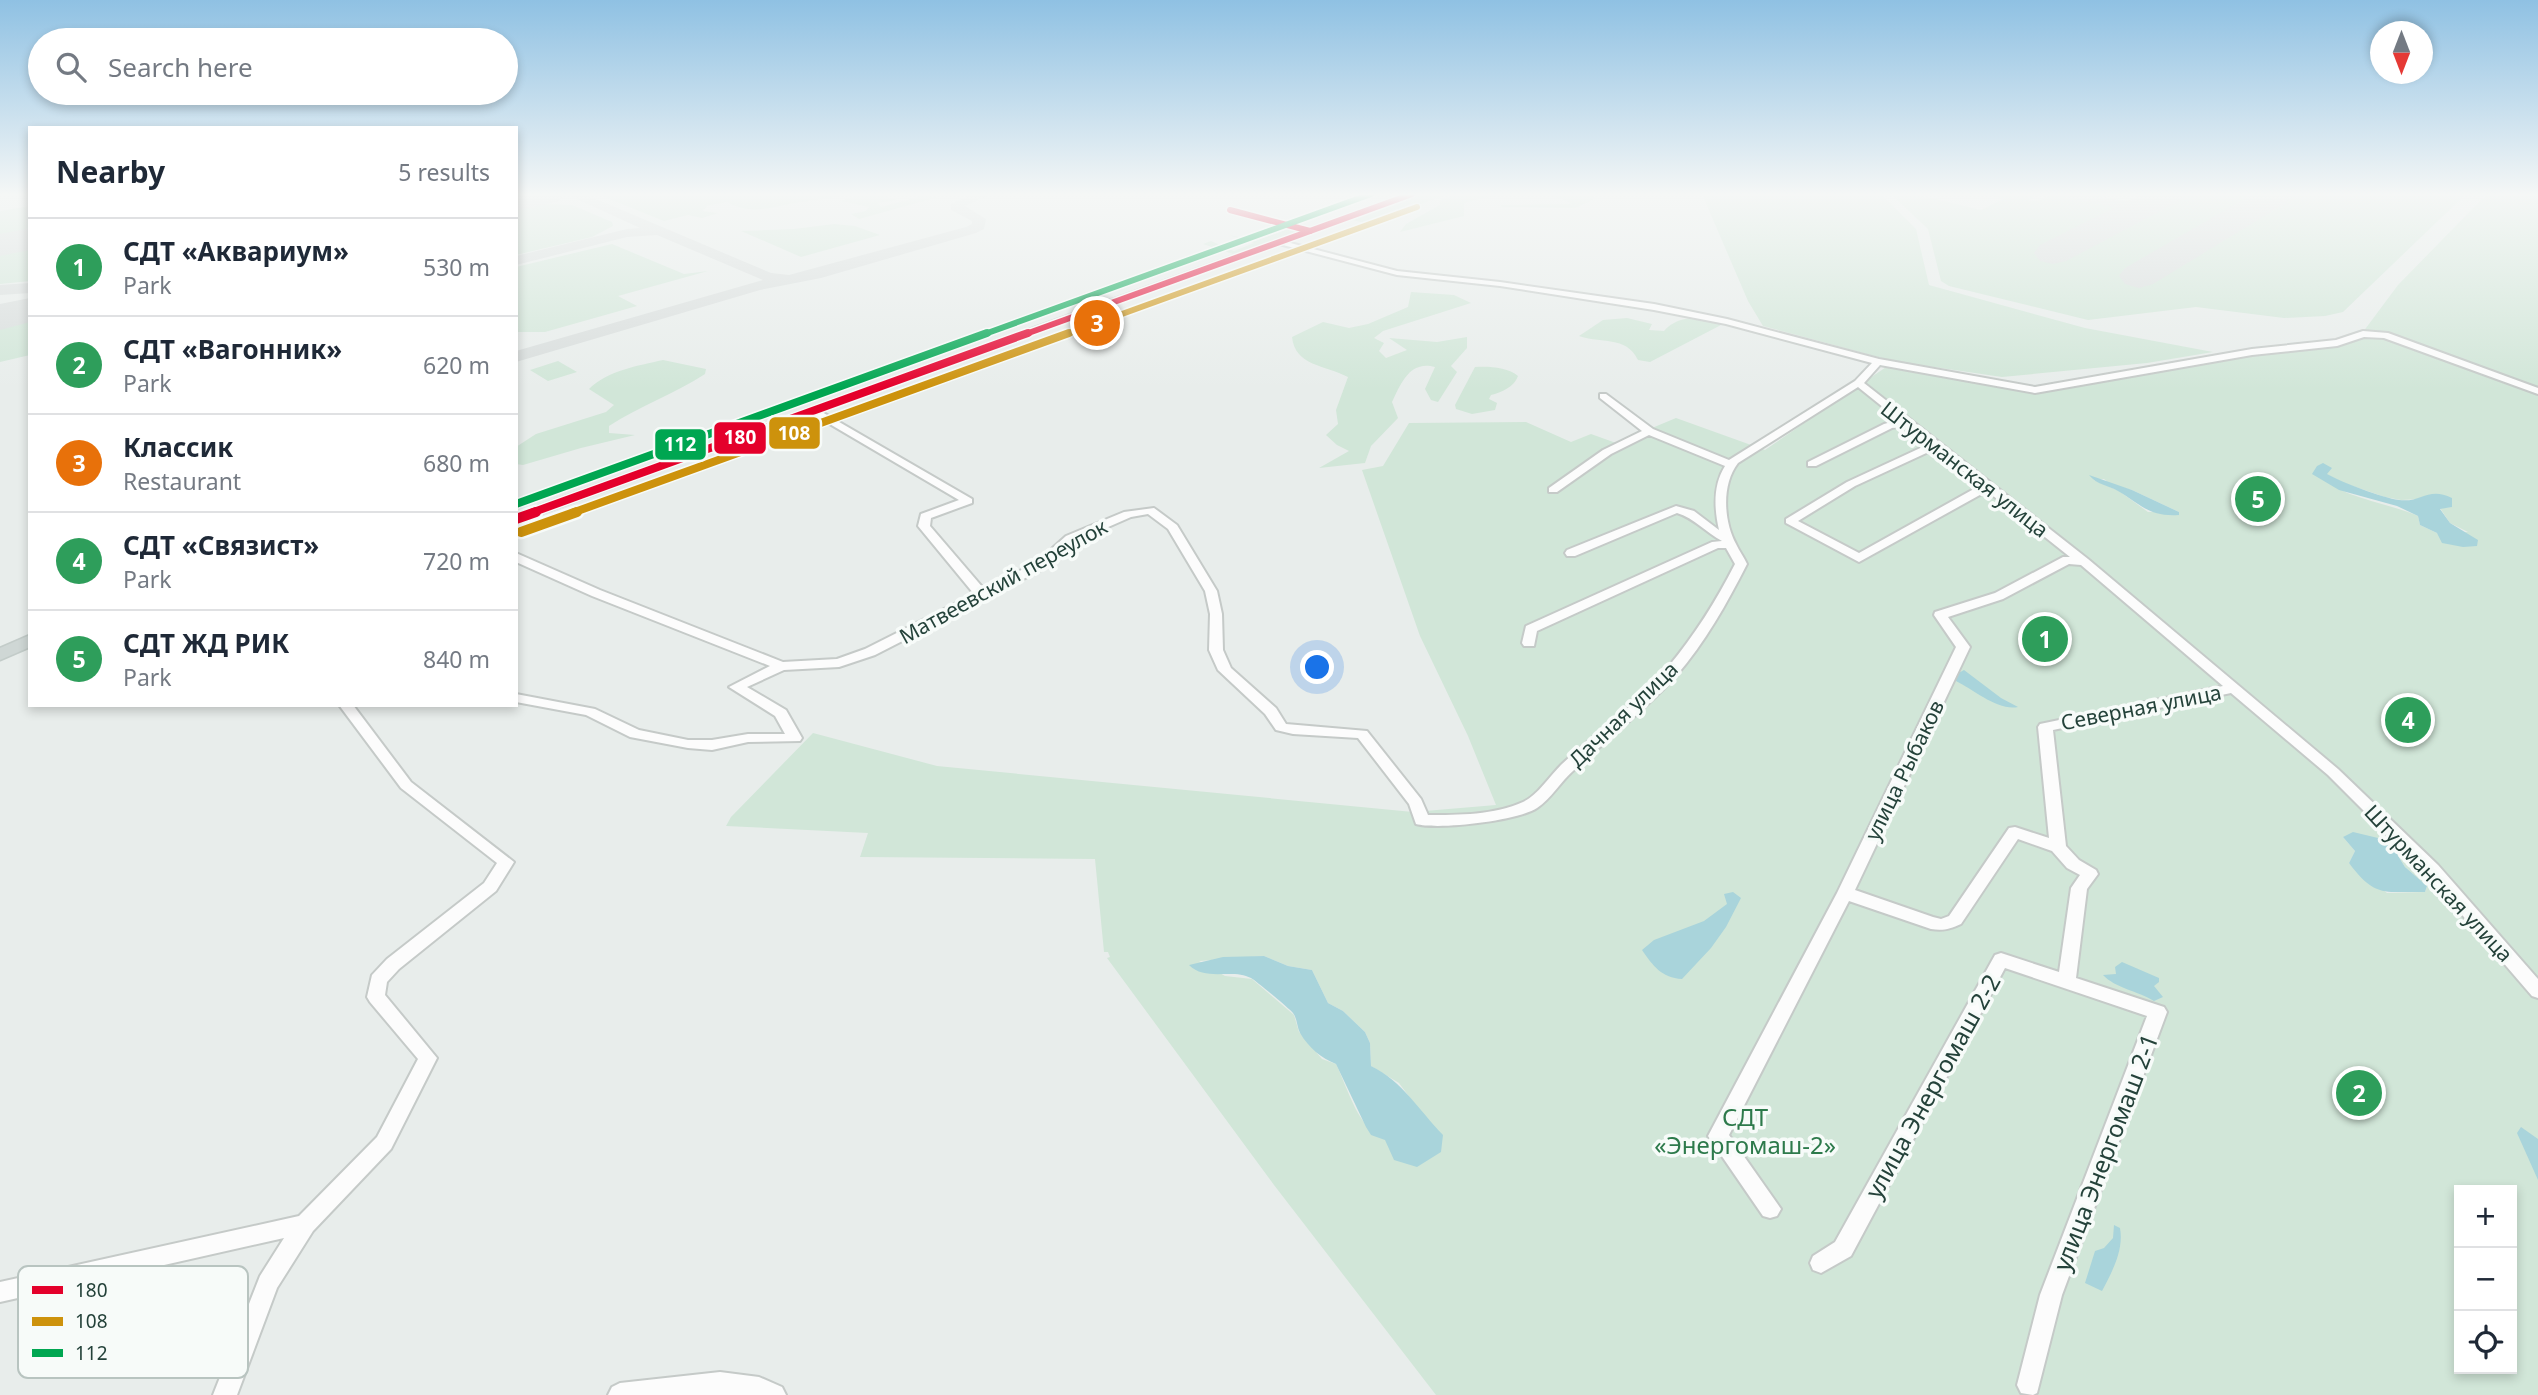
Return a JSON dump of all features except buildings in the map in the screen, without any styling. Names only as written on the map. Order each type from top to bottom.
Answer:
[{"type":"main road","points":[[518,518],[1235,259]]},
{"type":"main road","points":[[0,655],[28,641]]},
{"type":"street","points":[[1343,259],[1397,274],[1500,284],[1699,316],[1878,362],[2035,390],[2252,352],[2329,344],[2373,333],[2538,391]]},
{"type":"street","points":[[1603,396],[1649,430],[1730,464],[1858,383],[1878,362]]},
{"type":"street","name":"Штурманская улица","points":[[1858,383],[1934,446],[2084,562],[2333,772],[2396,832],[2538,991]]},
{"type":"street","points":[[815,411],[968,501],[929,514],[923,519],[924,526],[982,595]]},
{"type":"street","points":[[1812,464],[1888,426],[1904,422]]},
{"type":"street","points":[[1553,490],[1607,452],[1649,430]]},
{"type":"street","points":[[1934,446],[1852,484],[1790,521],[1859,558],[1986,487]]},
{"type":"street","name":"Дачная улица","points":[[1422,820],[1479,817],[1531,806],[1567,768],[1672,672],[1717,610],[1741,566],[1739,556],[1729,541],[1720,512],[1724,473],[1730,464]]},
{"type":"street","points":[[1572,553],[1676,509],[1688,512],[1714,534],[1729,541]]},
{"type":"street","name":"Матвеевский переулок","points":[[518,698],[590,712],[635,734],[678,743],[712,744],[748,738],[795,738],[781,713],[736,687],[781,666],[839,663],[870,653],[1041,565],[1070,539],[1128,514],[1150,510],[1173,527],[1211,591],[1216,614],[1216,650],[1227,673],[1267,707],[1285,729],[1362,734],[1416,803],[1422,820]]},
{"type":"street","points":[[1529,643],[1531,629],[1729,541]]},
{"type":"street","points":[[518,558],[596,593],[781,666]]},
{"type":"street","name":"улица Рыбаков","points":[[1770,1209],[1718,1136],[1845,894],[1963,647],[1940,615],[1999,596],[2067,559],[2084,562]]},
{"type":"street","name":"Северная улица","points":[[2058,847],[2046,726],[2234,688]]},
{"type":"street","points":[[248,1335],[268,1283],[305,1224],[383,1143],[428,1058],[376,997],[378,980],[393,964],[490,887],[506,862],[406,785],[348,707]]},
{"type":"street","points":[[1845,894],[1942,925],[1955,920],[2015,832],[2058,847],[2073,863],[2090,874],[2079,888],[2067,981]]},
{"type":"street","name":"улица Энергомаш 2-2","points":[[1821,1263],[1843,1249],[2001,960],[2067,981]]},
{"type":"street","name":"улица Энергомаш 2-1","points":[[2029,1385],[2051,1295],[2158,1012],[2067,981]]},
{"type":"street","points":[[117,1266],[305,1224]]},
{"type":"street","points":[[0,1292],[18,1288]]},
{"type":"street","points":[[225,1395],[232,1378]]},
{"type":"street","points":[[620,1395],[713,1390],[737,1383],[758,1387],[774,1395]]},
{"type":"green space","points":[[0,259],[28,259],[28,281],[0,284]]},
{"type":"green space","points":[[549,259],[648,259],[684,274],[708,271],[618,296],[637,306],[545,332],[518,332],[518,267]]},
{"type":"green space","points":[[1730,259],[1923,259],[1929,285],[2085,328],[2213,352],[2147,363],[2002,377],[1893,361],[1763,326],[1748,301]]},
{"type":"green space","points":[[1936,259],[2398,259],[2343,312],[2325,316],[2284,318],[2196,307],[2088,320],[1949,286],[1941,281]]},
{"type":"green space","name":"СДТ «Энергомаш-2»","points":[[2423,259],[2538,259],[2538,1395],[1436,1395],[1274,1185],[1107,958],[1110,957],[1108,952],[1104,952],[1095,859],[860,857],[868,833],[726,826],[731,817],[813,733],[937,766],[1413,812],[1496,805],[1468,736],[1420,636],[1362,470],[1383,466],[1409,423],[1526,422],[1571,442],[1591,434],[1616,443],[1676,418],[1765,450],[1892,363],[2032,389],[2242,352],[2337,342],[2363,332],[2398,285]],"holes":[[[2326,474],[2385,497],[2420,499],[2452,507],[2440,508],[2450,523],[2468,532],[2437,533],[2420,525],[2418,516],[2347,493],[2329,481]],[[2104,479],[2110,484],[2132,490],[2179,512],[2148,512],[2119,491],[2094,480]],[[2343,837],[2395,851],[2405,867],[2427,886],[2425,892],[2387,893],[2349,863],[2355,851]],[[1264,956],[1288,966],[1312,970],[1328,1003],[1343,1011],[1365,1032],[1370,1043],[1371,1066],[1399,1083],[1419,1110],[1385,1139],[1376,1135],[1361,1118],[1336,1064],[1322,1059],[1299,1032],[1294,1015],[1252,979],[1225,976],[1199,961]]]},
{"type":"green space","points":[[1411,292],[1454,295],[1471,303],[1383,331],[1374,338],[1384,343],[1379,351],[1386,358],[1407,350],[1389,338],[1437,342],[1467,337],[1467,348],[1451,366],[1457,372],[1438,402],[1431,400],[1425,389],[1435,367],[1426,366],[1413,370],[1403,381],[1392,402],[1398,418],[1371,446],[1365,463],[1319,468],[1349,451],[1326,435],[1338,424],[1336,410],[1348,377],[1305,359],[1294,347],[1292,337],[1323,322],[1349,328],[1368,324],[1408,307]]},
{"type":"green space","points":[[1627,318],[1652,324],[1649,330],[1664,331],[1676,322],[1691,318],[1706,319],[1721,325],[1650,362],[1638,360],[1633,352],[1620,344],[1579,336],[1603,320]]},
{"type":"green space","points":[[28,319],[28,355],[0,362],[0,325]]},
{"type":"green space","points":[[663,360],[706,369],[705,374],[609,426],[609,433],[635,435],[518,464],[518,446],[536,434],[606,412],[614,405],[589,389],[605,377]]},
{"type":"green space","points":[[558,361],[577,372],[548,381],[530,370]]},
{"type":"green space","points":[[1475,367],[1503,369],[1518,376],[1507,389],[1491,395],[1489,399],[1497,403],[1495,410],[1472,414],[1456,409],[1455,405]]},
{"type":"water","points":[[2323,463],[2332,468],[2327,474],[2383,496],[2407,500],[2437,494],[2452,498],[2452,507],[2440,509],[2450,523],[2478,540],[2477,546],[2463,547],[2442,543],[2437,533],[2420,525],[2418,516],[2397,506],[2339,490],[2312,474],[2317,466]]},
{"type":"water","points":[[2089,475],[2132,490],[2179,512],[2179,515],[2153,512]]},
{"type":"water","points":[[1964,670],[2001,698],[2018,707],[1994,703],[1956,681],[1955,675]]},
{"type":"water","points":[[2353,832],[2378,838],[2395,851],[2405,867],[2427,886],[2425,892],[2382,891],[2367,883],[2349,863],[2355,851],[2343,837]]},
{"type":"water","points":[[1733,892],[1741,898],[1726,927],[1711,948],[1682,979],[1663,974],[1654,966],[1642,950],[1654,940],[1704,921],[1727,904],[1724,894]]},
{"type":"water","points":[[1264,956],[1288,966],[1312,970],[1328,1003],[1343,1011],[1365,1032],[1370,1043],[1371,1066],[1401,1088],[1443,1135],[1441,1152],[1417,1167],[1394,1160],[1385,1140],[1371,1135],[1366,1127],[1336,1064],[1320,1056],[1307,1043],[1290,1010],[1251,978],[1236,974],[1203,973],[1189,965],[1223,957]]},
{"type":"water","points":[[2122,962],[2159,978],[2159,982],[2154,986],[2163,997],[2154,1001],[2114,983],[2103,975],[2116,974],[2115,967]]},
{"type":"water","points":[[2521,1127],[2538,1139],[2538,1180],[2517,1133]]},
{"type":"water","points":[[2114,1225],[2120,1228],[2120,1244],[2116,1261],[2102,1291],[2085,1283],[2095,1251],[2104,1248],[2113,1238]]},
{"type":"taxiway","points":[[518,260],[524,259]]},
{"type":"taxiway","points":[[726,259],[768,277],[785,279]]},
{"type":"taxiway","points":[[518,356],[758,286],[816,275],[871,259]]},
{"type":"taxiway","points":[[0,290],[28,288]]},
{"type":"runway","points":[[2139,276],[2167,259]]},
{"type":"runway","points":[[0,317],[28,310]]},
{"type":"transit line","name":"112","points":[[518,503],[1191,259]]},
{"type":"transit line","name":"180","points":[[518,518],[1233,259]]},
{"type":"transit line","name":"108","points":[[521,532],[1273,259]]},
{"type":"place","name":"Классик","points":[[1097,323]]},
{"type":"place","name":"СДТ ЖД РИК","points":[[2258,499]]},
{"type":"place","name":"СДТ «Аквариум»","points":[[2045,639]]},
{"type":"place","name":"СДТ «Связист»","points":[[2408,720]]},
{"type":"place","name":"СДТ «Вагонник»","points":[[2359,1093]]}]
